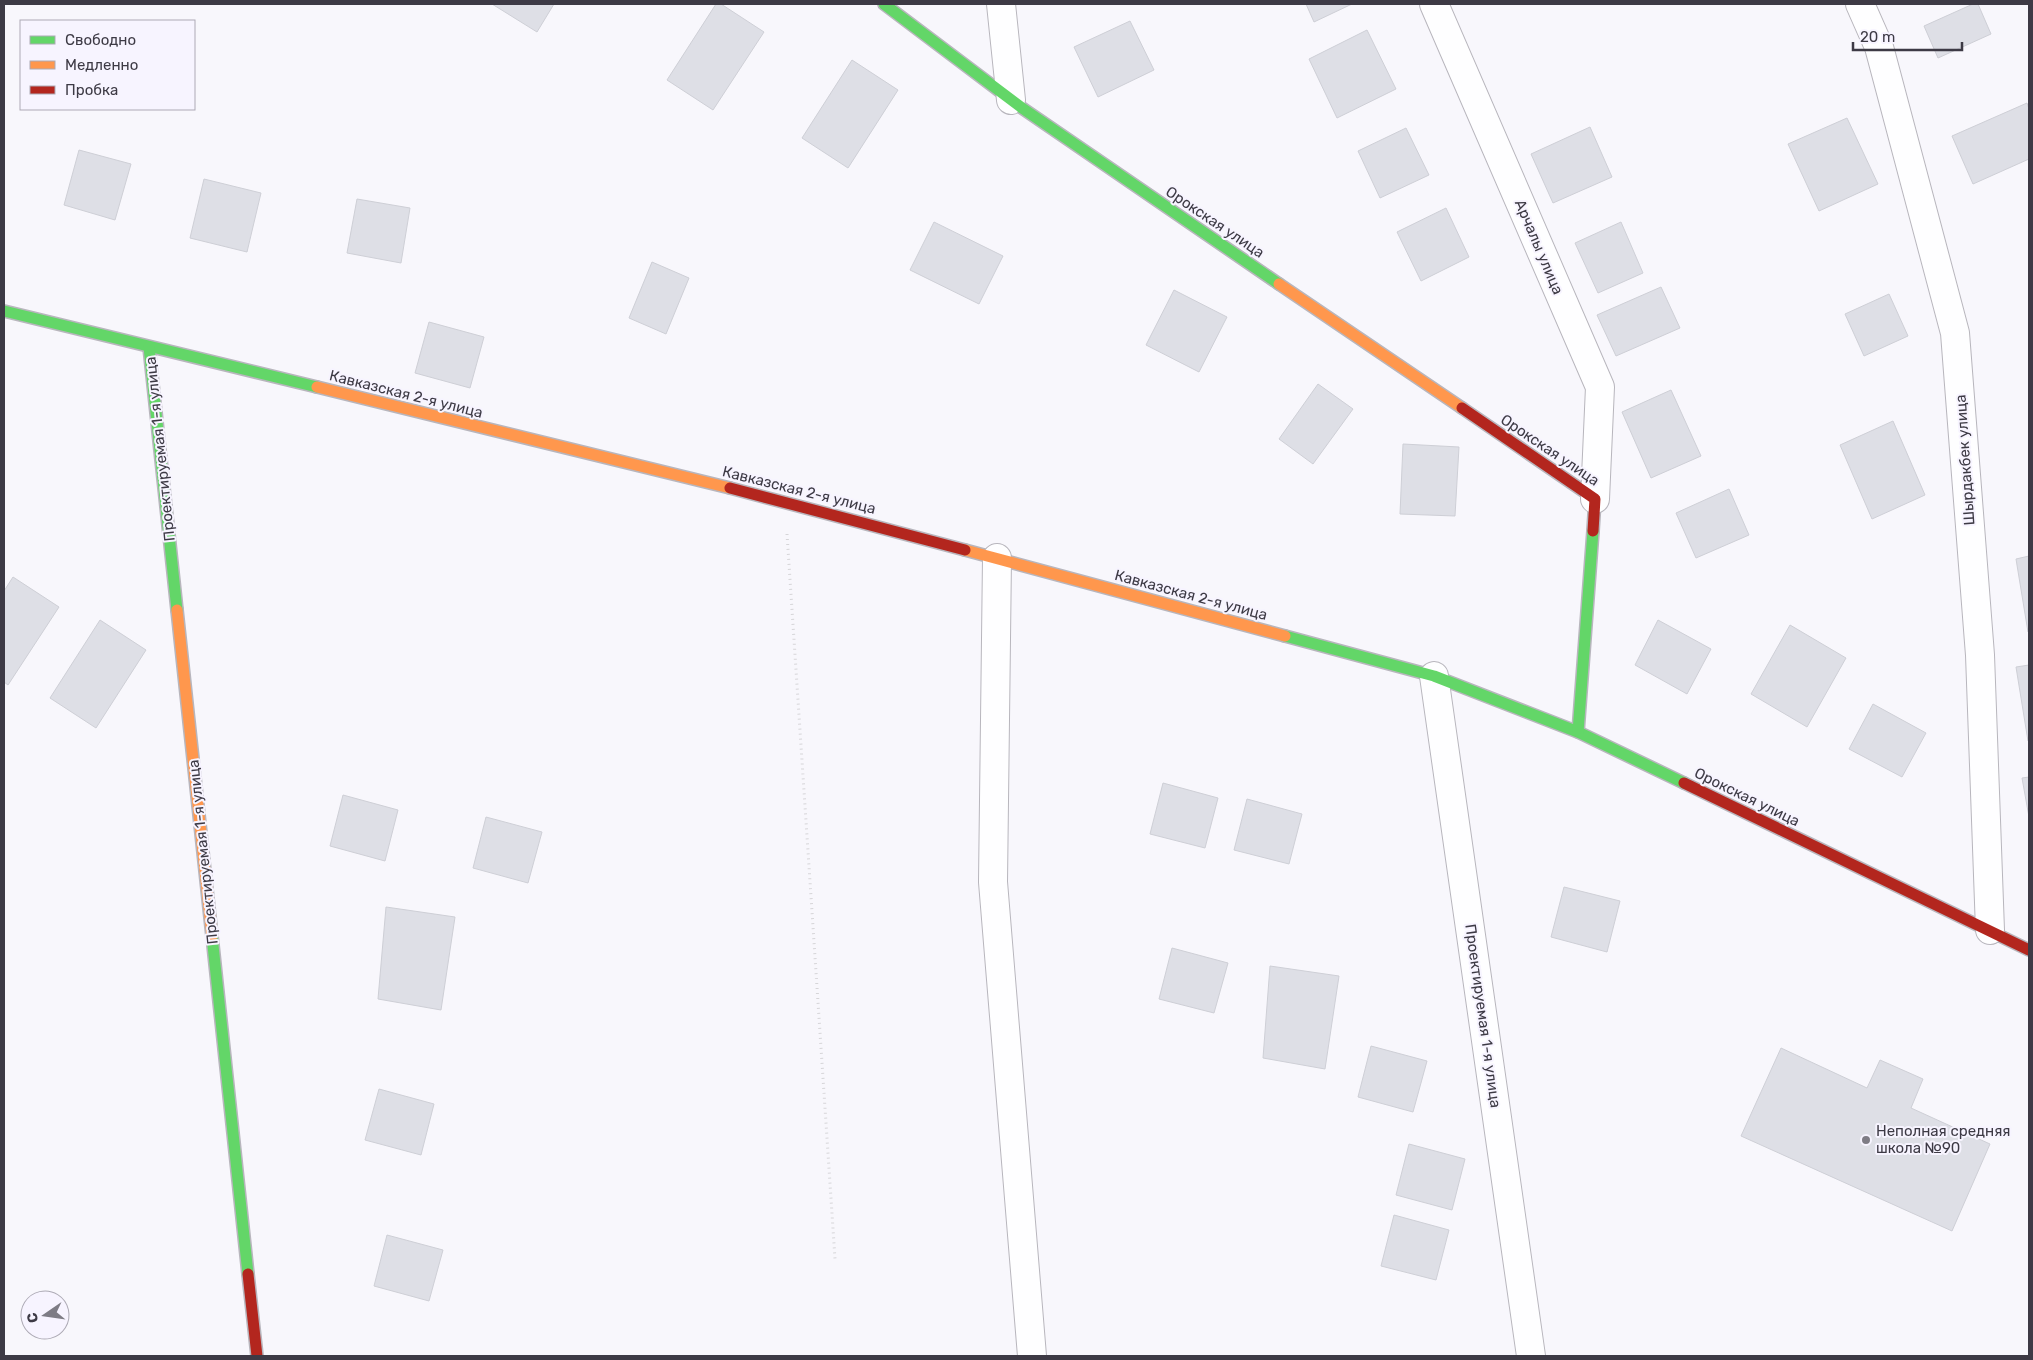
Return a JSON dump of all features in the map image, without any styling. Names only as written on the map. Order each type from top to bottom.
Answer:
[{"type":"street","name":"Орокская улица","points":[[884,4],[1011,100],[1595,499],[1578,732],[2029,950]]},
{"type":"street","points":[[1001,4],[1011,100]]},
{"type":"street","name":"Арчалы улица","points":[[1434,4],[1600,387],[1595,499]]},
{"type":"street","name":"Шырдакбек улица","points":[[1860,4],[1879,47],[1955,333],[1980,655],[1990,930]]},
{"type":"street","name":"Кавказская 2-я улица","points":[[4,312],[784,501],[1434,676],[1578,732]]},
{"type":"street","name":"Проектируемая 1-я улица","points":[[149,347],[257,1356]]},
{"type":"street","points":[[997,558],[993,882],[1032,1356]]},
{"type":"street","name":"Проектируемая 1-я улица","points":[[1434,676],[1531,1356]]},
{"type":"path","points":[[784,501],[835,1259]]},
{"type":"building","points":[[492,4],[554,4],[537,32]]},
{"type":"building","points":[[716,4],[721,4],[764,32],[713,110],[667,80]]},
{"type":"building","points":[[1306,4],[1352,4],[1314,22]]},
{"type":"building","points":[[1973,4],[1978,4],[1991,34],[1938,58],[1924,26]]},
{"type":"building","points":[[1130,21],[1154,70],[1098,97],[1074,47]]},
{"type":"building","points":[[1367,30],[1396,89],[1337,118],[1309,59]]},
{"type":"building","points":[[852,60],[898,90],[848,168],[802,138]]},
{"type":"building","points":[[2027,103],[2029,109],[2029,159],[1973,184],[1952,136]]},
{"type":"building","points":[[1847,118],[1878,184],[1819,211],[1788,144]]},
{"type":"building","points":[[1590,127],[1612,177],[1553,203],[1531,154]]},
{"type":"building","points":[[1406,128],[1429,175],[1380,198],[1358,151]]},
{"type":"building","points":[[79,150],[131,164],[115,220],[64,205]]},
{"type":"building","points":[[204,179],[261,193],[247,252],[190,238]]},
{"type":"building","points":[[357,199],[410,208],[401,263],[347,253]]},
{"type":"building","points":[[1446,208],[1469,257],[1421,281],[1397,232]]},
{"type":"building","points":[[934,222],[1003,256],[979,304],[910,270]]},
{"type":"building","points":[[1621,222],[1643,273],[1598,293],[1575,243]]},
{"type":"building","points":[[652,262],[689,278],[666,334],[629,318]]},
{"type":"building","points":[[1661,287],[1680,328],[1616,356],[1597,315]]},
{"type":"building","points":[[1174,290],[1227,317],[1199,372],[1146,345]]},
{"type":"building","points":[[1889,294],[1908,336],[1864,356],[1845,314]]},
{"type":"building","points":[[429,322],[484,337],[470,388],[415,373]]},
{"type":"building","points":[[1318,384],[1353,409],[1313,464],[1279,439]]},
{"type":"building","points":[[1671,390],[1701,456],[1651,478],[1622,412]]},
{"type":"building","points":[[1893,421],[1925,495],[1872,519],[1840,445]]},
{"type":"building","points":[[1403,444],[1459,447],[1455,516],[1400,514]]},
{"type":"building","points":[[1729,489],[1749,535],[1696,558],[1676,513]]},
{"type":"building","points":[[2029,556],[2029,632],[2028,632],[2016,559]]},
{"type":"building","points":[[13,577],[59,607],[8,685],[4,682],[4,591]]},
{"type":"building","points":[[100,620],[146,650],[96,728],[50,698]]},
{"type":"building","points":[[1658,620],[1711,649],[1687,694],[1635,665]]},
{"type":"building","points":[[1790,625],[1846,658],[1807,727],[1751,694]]},
{"type":"building","points":[[2029,665],[2029,740],[2028,741],[2016,667]]},
{"type":"building","points":[[1873,704],[1926,733],[1902,777],[1849,749]]},
{"type":"building","points":[[2029,777],[2029,817],[2022,778]]},
{"type":"building","points":[[1163,783],[1218,798],[1205,848],[1150,834]]},
{"type":"building","points":[[343,795],[398,810],[385,861],[330,846]]},
{"type":"building","points":[[1247,799],[1302,814],[1289,864],[1234,850]]},
{"type":"building","points":[[486,817],[542,832],[528,883],[473,868]]},
{"type":"building","points":[[1564,887],[1620,901],[1607,952],[1551,937]]},
{"type":"building","points":[[386,907],[455,917],[441,1010],[378,999]]},
{"type":"building","points":[[1172,948],[1228,963],[1214,1013],[1159,999]]},
{"type":"building","points":[[1270,966],[1339,976],[1325,1069],[1263,1058]]},
{"type":"building","points":[[1371,1046],[1427,1061],[1413,1112],[1358,1097]]},
{"type":"building","name":"Неполная средняя школа №90","points":[[1781,1048],[1867,1088],[1880,1060],[1923,1079],[1911,1108],[1990,1144],[1952,1231],[1741,1136]]},
{"type":"building","points":[[379,1089],[434,1104],[421,1155],[365,1140]]},
{"type":"building","points":[[1409,1144],[1465,1159],[1452,1210],[1396,1195]]},
{"type":"building","points":[[1394,1215],[1449,1230],[1436,1280],[1381,1266]]},
{"type":"building","points":[[387,1235],[443,1250],[429,1301],[374,1286]]},
{"type":"traffic: fast","points":[[884,4],[1022,108],[1279,284]]},
{"type":"traffic: fast","points":[[4,311],[317,387]]},
{"type":"traffic: fast","points":[[149,347],[177,610]]},
{"type":"traffic: fast","points":[[1578,732],[1593,531]]},
{"type":"traffic: fast","points":[[1285,636],[1434,676],[1578,732],[1684,783]]},
{"type":"traffic: fast","points":[[212,936],[248,1274]]},
{"type":"traffic: slow","points":[[1279,284],[1462,408]]},
{"type":"traffic: slow","points":[[317,387],[730,488]]},
{"type":"traffic: slow","points":[[965,550],[1285,636]]},
{"type":"traffic: slow","points":[[177,610],[212,936]]},
{"type":"traffic: jam","points":[[1462,408],[1595,499],[1593,531]]},
{"type":"traffic: jam","points":[[730,488],[965,550]]},
{"type":"traffic: jam","points":[[1684,783],[2029,950]]},
{"type":"traffic: jam","points":[[248,1274],[257,1356]]},
{"type":"place","name":"Неполная средняя школа №90","points":[[1866,1140]]}]
